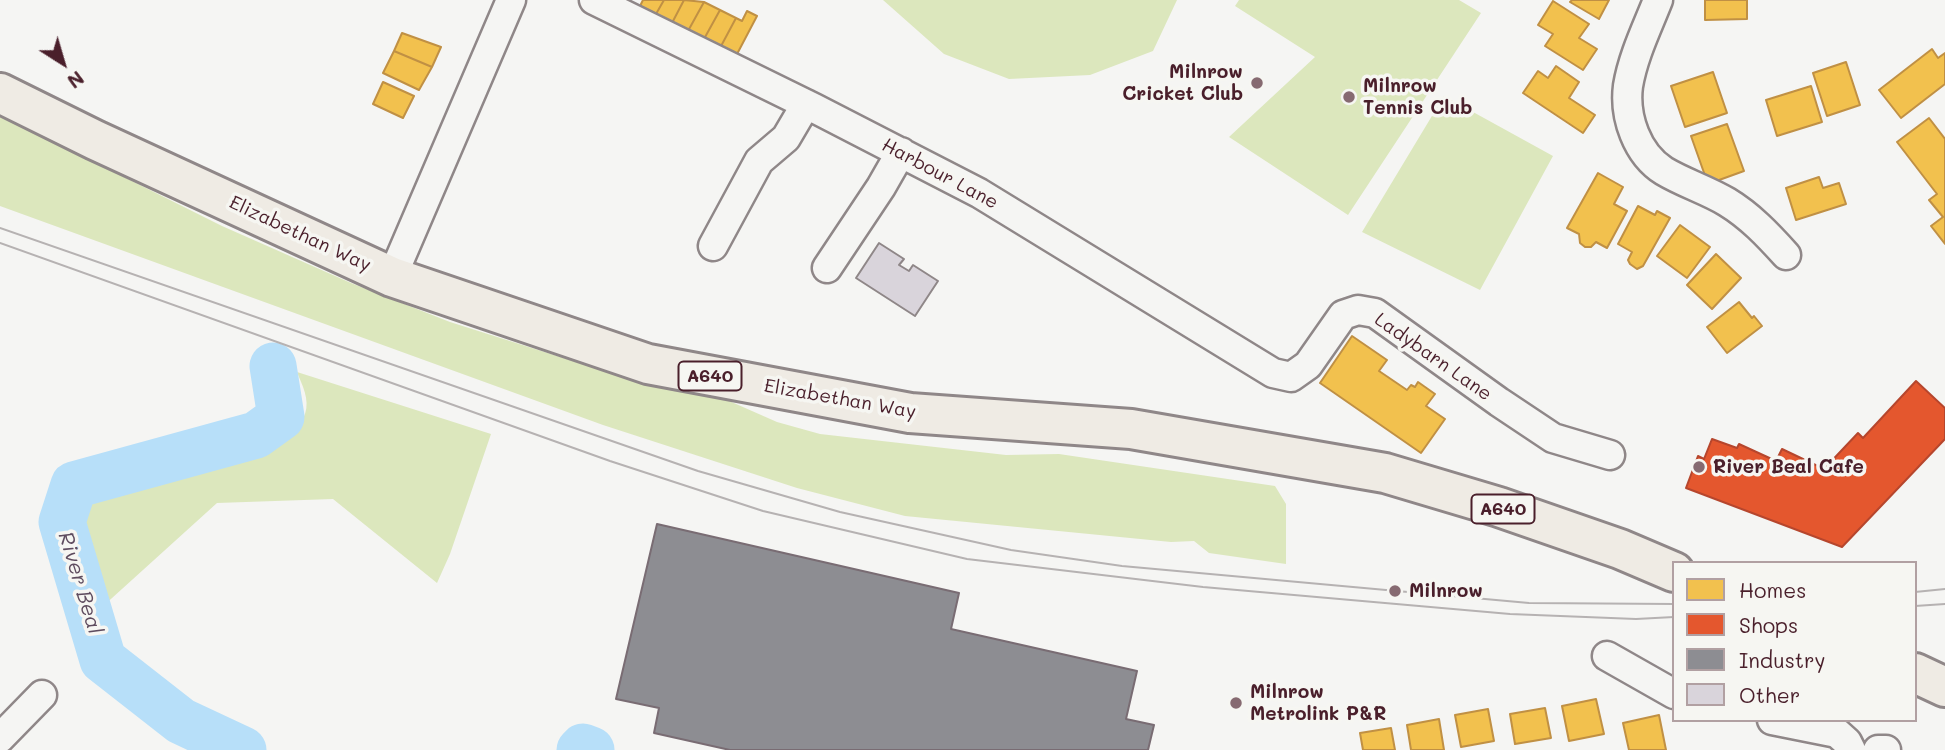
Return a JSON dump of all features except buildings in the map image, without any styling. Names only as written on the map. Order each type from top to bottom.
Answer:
[{"type":"main road","name":"Elizabethan Way","points":[[0,93],[95,140],[392,277],[648,364],[909,412],[1131,429],[1373,471],[1499,508],[1620,549],[1672,571]]},
{"type":"street","points":[[392,277],[512,0]]},
{"type":"street","name":"Harbour Lane","points":[[594,0],[979,193],[1273,373]]},
{"type":"street","points":[[1658,0],[1635,59],[1628,88],[1632,130],[1641,147],[1661,170],[1726,201],[1752,221],[1786,256]]},
{"type":"street","points":[[713,246],[759,160],[786,138],[806,104]]},
{"type":"street","points":[[827,268],[901,152]]},
{"type":"street","name":"Ladybarn Lane","points":[[1273,373],[1291,377],[1308,365],[1343,315],[1358,310],[1375,313],[1553,438],[1610,455]]},
{"type":"street","points":[[1607,656],[1672,693]]},
{"type":"street","points":[[0,737],[42,695]]},
{"type":"street","points":[[1782,722],[1837,733],[1852,750]]},
{"type":"street","points":[[1878,750],[1886,750]]},
{"type":"green space","points":[[883,0],[1177,0],[1153,51],[1090,75],[1009,79],[944,54]]},
{"type":"green space","name":"Milnrow Tennis Club","points":[[1239,0],[1459,0],[1481,13],[1348,215],[1229,137],[1315,57],[1235,6]]},
{"type":"green space","points":[[1444,96],[1553,156],[1480,290],[1362,232]]},
{"type":"green space","points":[[0,115],[222,226],[351,283],[450,322],[595,368],[727,400],[777,422],[820,434],[1006,455],[1059,454],[1275,486],[1286,504],[1286,564],[1209,553],[1194,541],[1171,542],[905,516],[797,488],[603,425],[0,206]]},
{"type":"green space","points":[[297,372],[491,434],[450,554],[437,583],[333,499],[217,503],[101,608],[71,526],[77,503],[90,491],[174,474],[242,455],[293,430],[305,414],[306,408],[306,398]]},
{"type":"waterway","name":"River Beal","points":[[243,750],[181,721],[103,660],[62,522],[74,485],[256,435],[281,417],[273,366]]},
{"type":"waterway","name":"River Beal","points":[[580,750],[583,747],[591,750]]},
{"type":"tram line","points":[[0,228],[698,471],[840,512],[1011,550],[1122,566],[1529,603],[1672,604]]},
{"type":"tram line","points":[[0,243],[610,461],[763,511],[967,559],[1203,587],[1510,614],[1636,619],[1672,617]]},
{"type":"tram line","points":[[1917,592],[1945,589]]},
{"type":"tram line","points":[[1917,606],[1945,604]]},
{"type":"place","name":"Milnrow Cricket Club","points":[[1257,83]]},
{"type":"place","name":"Milnrow Tennis Club","points":[[1349,97]]},
{"type":"place","name":"River Beal Cafe","points":[[1699,467]]},
{"type":"place","name":"Milnrow","points":[[1395,591]]},
{"type":"place","name":"Milnrow Metrolink P&R","points":[[1236,703]]}]
